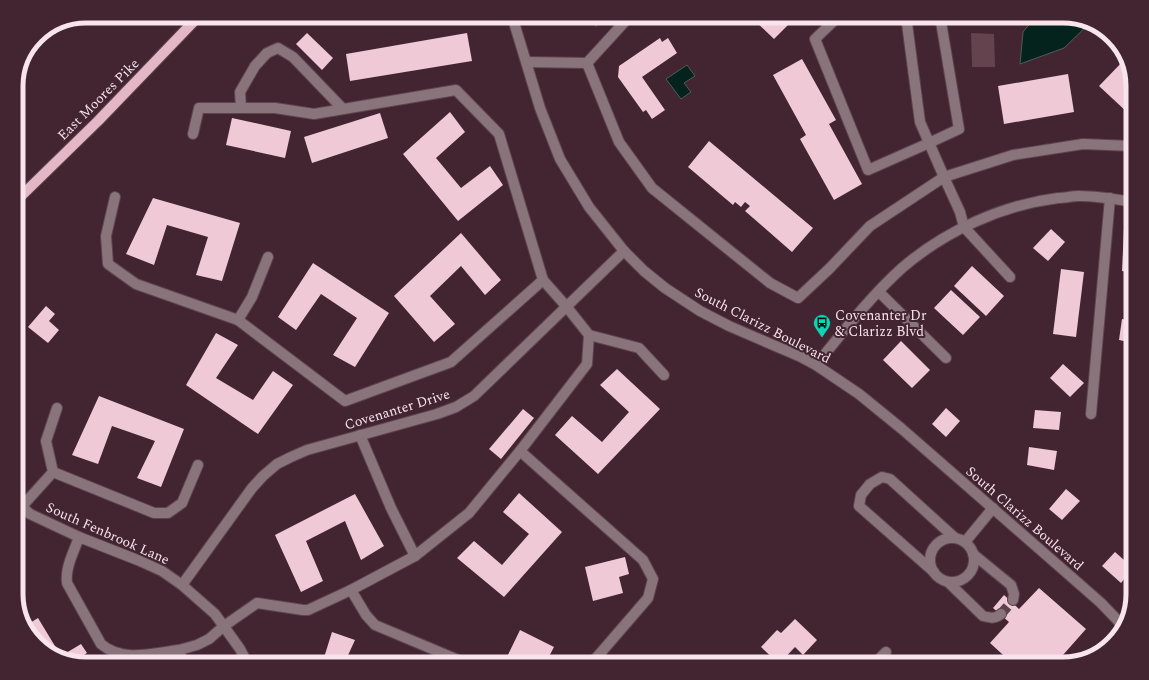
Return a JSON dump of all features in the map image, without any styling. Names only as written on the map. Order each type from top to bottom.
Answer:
[{"type":"main road","name":"East Moores Pike","points":[[23,194],[98,121],[192,23]]},
{"type":"street","name":"South Clarizz Boulevard","points":[[514,23],[540,108],[560,159],[589,207],[624,251],[644,271],[700,311],[729,326],[762,339],[816,365],[859,394],[993,508],[1101,603],[1119,622]]},
{"type":"street","points":[[527,62],[587,63],[624,23]]},
{"type":"street","points":[[832,23],[816,39],[868,170],[930,144],[959,129],[941,23]]},
{"type":"street","points":[[907,23],[920,122],[960,212],[964,227],[1010,277]]},
{"type":"street","points":[[241,108],[240,92],[255,66],[267,53],[278,48],[293,57],[343,109]]},
{"type":"street","points":[[587,63],[619,142],[652,188],[770,283],[798,298],[829,269],[870,226],[944,177],[1013,155],[1084,144],[1126,146]]},
{"type":"street","points":[[192,134],[199,108],[275,108],[314,114],[456,90],[499,134],[543,280],[589,335],[639,348],[664,376]]},
{"type":"street","points":[[816,365],[879,292],[902,269],[935,243],[964,227],[1020,205],[1049,200],[1078,196],[1126,201]]},
{"type":"street","points":[[115,197],[106,236],[108,264],[136,284],[238,320],[345,401],[451,362],[543,280]]},
{"type":"street","points":[[1091,414],[1110,198]]},
{"type":"street","name":"Covenanter Drive","points":[[182,585],[242,500],[263,476],[277,464],[307,450],[437,414],[456,407],[474,396],[624,251]]},
{"type":"street","points":[[238,320],[252,296],[268,257]]},
{"type":"street","points":[[879,292],[946,358]]},
{"type":"street","points":[[79,537],[68,566],[66,576],[67,583],[101,644],[109,651],[121,655],[131,656],[179,650],[197,645],[209,639],[224,626],[257,603],[308,610],[351,590],[415,556],[469,513],[520,451],[587,364],[589,335]]},
{"type":"street","points":[[53,472],[46,441],[57,408]]},
{"type":"street","points":[[360,435],[391,508],[415,556]]},
{"type":"street","points":[[520,451],[643,560],[653,579],[648,598],[597,657]]},
{"type":"street","points":[[53,472],[154,513],[168,513],[182,503],[198,465]]},
{"type":"street","points":[[23,502],[53,472]]},
{"type":"street","points":[[948,582],[963,580],[969,575],[973,568],[974,561],[971,549],[890,479],[882,477],[870,484],[861,495],[859,506],[943,580],[948,582],[983,616],[996,618],[1001,614]]},
{"type":"street","points":[[934,572],[930,560],[935,546],[941,541],[948,539],[960,540],[993,508]]},
{"type":"street","name":"South Fenbrook Lane","points":[[23,510],[79,537],[162,571],[182,585],[215,614],[244,657]]},
{"type":"street","points":[[973,554],[1012,585],[1014,594],[1013,600]]},
{"type":"street","points":[[351,590],[366,615],[375,625],[451,657]]},
{"type":"street","points":[[179,650],[182,657]]},
{"type":"street","points":[[881,657],[886,652]]},
{"type":"shaded area","points":[[592,23],[600,23],[596,27]]},
{"type":"shaded area","points":[[1030,23],[1063,23],[1085,27],[1064,48],[1020,64],[1023,32]]},
{"type":"shaded area","points":[[971,33],[994,34],[995,67],[972,67]]},
{"type":"shaded area","points":[[687,65],[695,76],[684,83],[691,92],[681,99],[666,79]]},
{"type":"building","points":[[757,23],[790,23],[774,39]]},
{"type":"building","points":[[307,33],[333,58],[322,70],[296,44]]},
{"type":"building","points":[[467,33],[472,61],[350,81],[346,54]]},
{"type":"building","points":[[660,38],[662,42],[668,38],[677,53],[642,77],[665,110],[652,119],[646,110],[643,112],[618,77],[619,66]]},
{"type":"building","points":[[802,59],[836,120],[829,124],[862,184],[834,200],[800,139],[806,135],[773,75]]},
{"type":"building","points":[[1121,63],[1126,82],[1126,111],[1099,86]]},
{"type":"building","points":[[1068,74],[1074,112],[1004,124],[998,86]]},
{"type":"building","points":[[450,112],[465,132],[436,158],[461,188],[490,166],[503,185],[458,221],[403,154]]},
{"type":"building","points":[[380,113],[388,138],[312,163],[304,137]]},
{"type":"building","points":[[232,118],[291,131],[285,158],[226,145]]},
{"type":"building","points":[[709,141],[813,228],[792,252],[745,211],[750,206],[745,202],[741,207],[735,202],[733,205],[688,167]]},
{"type":"building","points":[[153,198],[240,223],[222,281],[196,275],[208,237],[167,225],[154,265],[126,254]]},
{"type":"building","points":[[1124,228],[1126,228],[1126,272],[1122,271]]},
{"type":"building","points":[[1051,229],[1065,242],[1048,261],[1033,248]]},
{"type":"building","points":[[461,233],[501,280],[485,295],[461,266],[430,296],[455,324],[434,342],[394,296]]},
{"type":"building","points":[[313,263],[389,313],[355,367],[333,355],[357,318],[321,294],[296,330],[278,317]]},
{"type":"building","points":[[972,266],[1004,296],[986,316],[954,286]]},
{"type":"building","points":[[1061,269],[1084,272],[1076,337],[1053,334]]},
{"type":"building","points":[[951,290],[980,317],[963,335],[934,308]]},
{"type":"building","points":[[46,306],[55,314],[49,321],[59,330],[48,343],[28,327]]},
{"type":"building","points":[[1122,319],[1126,320],[1126,342],[1119,340]]},
{"type":"building","points":[[216,333],[238,345],[216,378],[253,400],[273,371],[293,385],[258,434],[186,385]]},
{"type":"building","points":[[901,341],[930,370],[912,388],[883,360]]},
{"type":"building","points":[[1063,364],[1084,383],[1070,397],[1050,378]]},
{"type":"building","points":[[617,369],[660,409],[598,474],[555,435],[572,416],[602,442],[629,412],[600,385]]},
{"type":"building","points":[[99,396],[184,429],[161,487],[137,478],[155,441],[112,426],[98,464],[72,455]]},
{"type":"building","points":[[946,408],[960,421],[946,437],[932,424]]},
{"type":"building","points":[[523,409],[534,418],[501,459],[489,449]]},
{"type":"building","points":[[1035,410],[1061,412],[1059,430],[1033,428]]},
{"type":"building","points":[[1126,434],[1126,452],[1124,452]]},
{"type":"building","points":[[1029,447],[1057,451],[1054,470],[1027,465]]},
{"type":"building","points":[[1066,489],[1080,501],[1062,520],[1049,509]]},
{"type":"building","points":[[519,493],[562,532],[504,597],[457,558],[474,541],[502,565],[529,534],[503,512]]},
{"type":"building","points":[[355,494],[384,546],[361,560],[345,521],[306,541],[323,581],[301,592],[275,535]]},
{"type":"building","points":[[1115,552],[1126,562],[1126,577],[1121,583],[1102,566]]},
{"type":"building","points":[[625,557],[629,574],[619,577],[623,593],[593,601],[585,567]]},
{"type":"building","points":[[1039,588],[1086,629],[1061,657],[1005,657],[990,643],[1009,622],[993,608],[1004,595],[1019,609]]},
{"type":"building","points":[[38,618],[57,650],[48,644],[36,632],[30,623]]},
{"type":"building","points":[[795,619],[817,640],[803,655],[795,647],[786,657],[772,657],[761,647],[777,630],[781,633]]},
{"type":"building","points":[[520,630],[554,647],[549,657],[507,657]]},
{"type":"building","points":[[332,632],[355,640],[347,657],[324,657]]},
{"type":"building","points":[[81,644],[87,653],[81,656],[65,653]]},
{"type":"tunnel","points":[[1001,614],[1013,600]]},
{"type":"place","name":"Covenanter Dr & Clarizz Blvd","points":[[822,338]]}]
